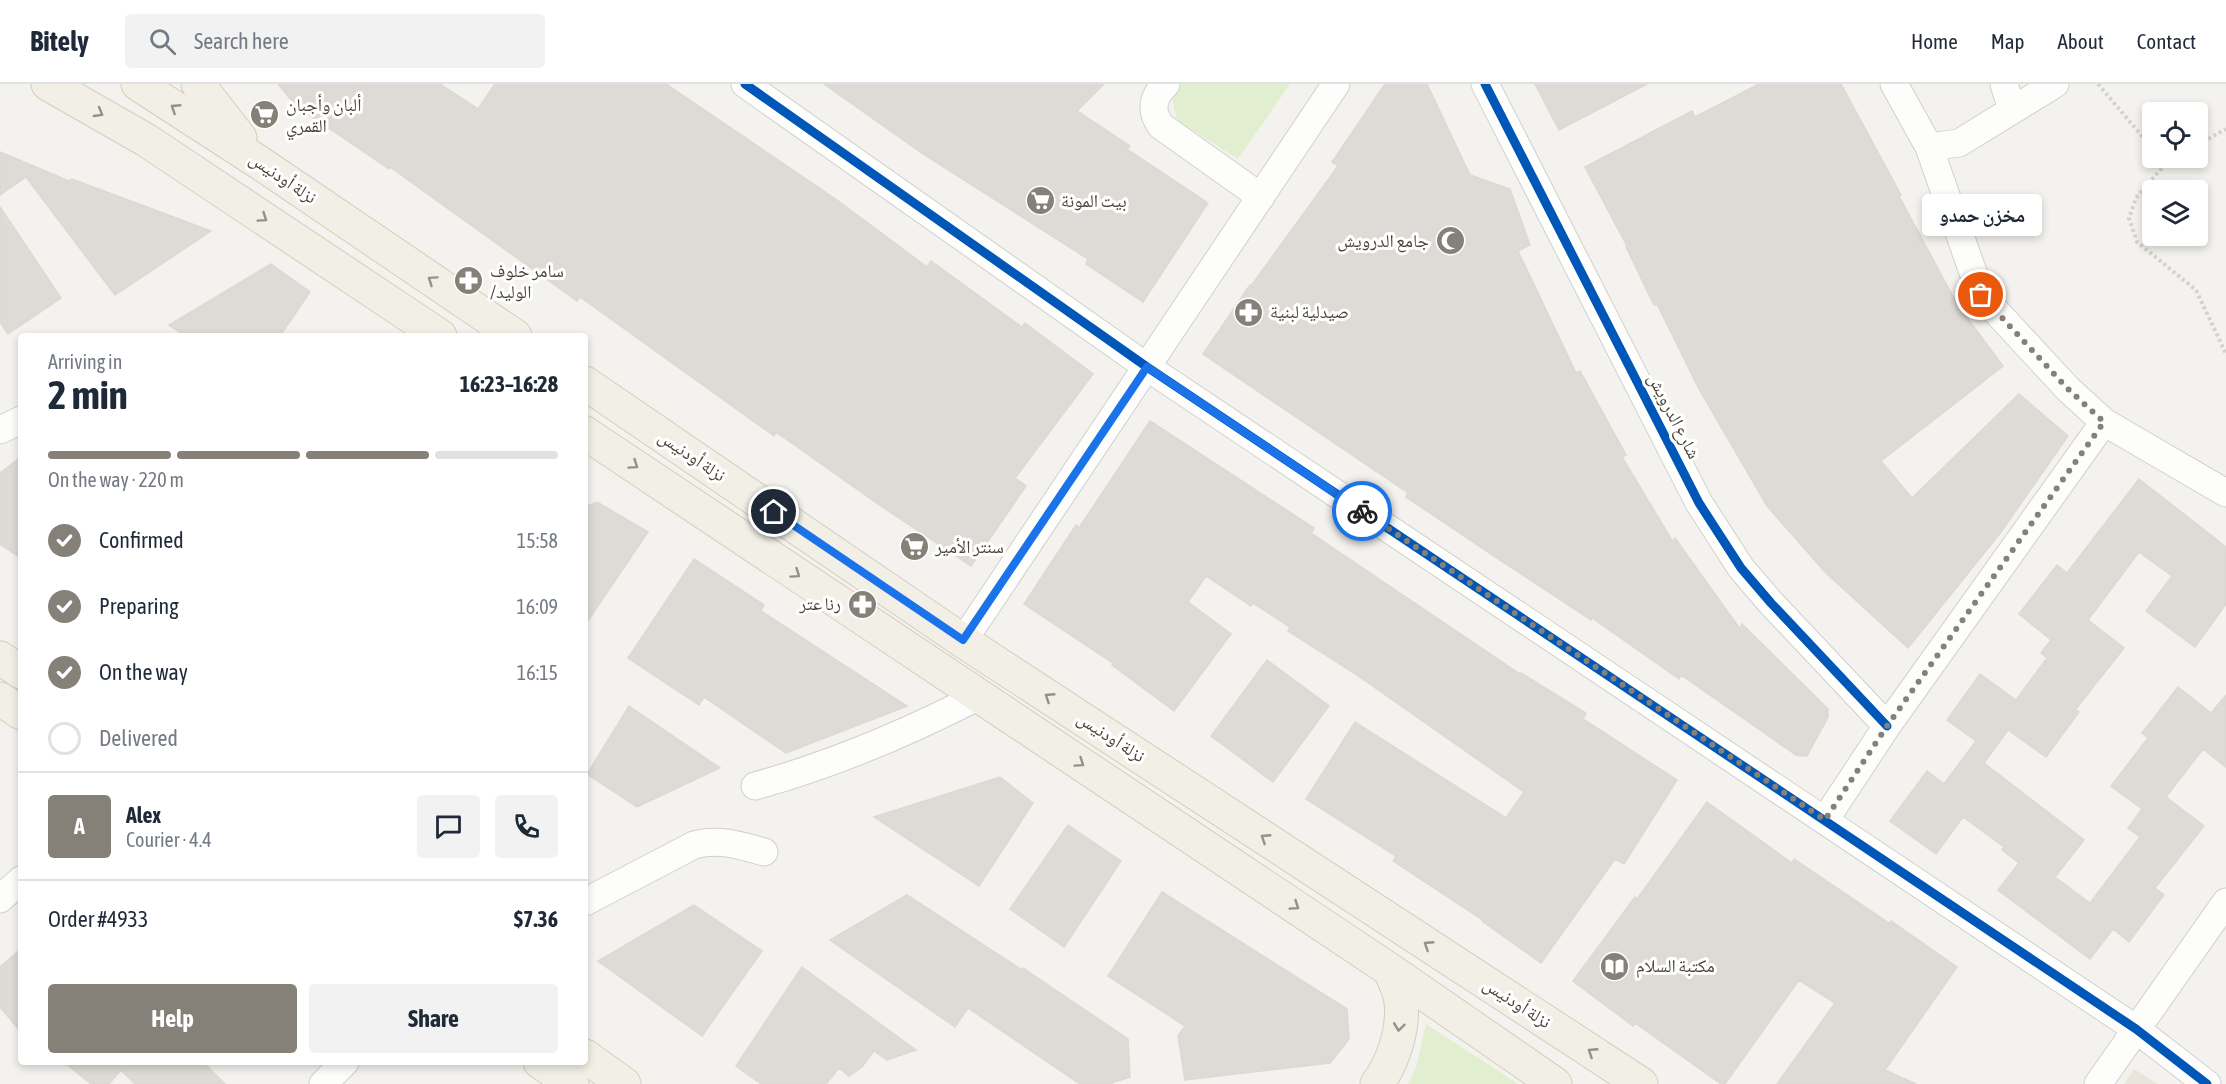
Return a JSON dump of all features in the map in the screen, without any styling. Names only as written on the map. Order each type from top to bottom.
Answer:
[{"type":"main road","points":[[48,84],[146,140],[436,333]]},
{"type":"main road","name":"نزلة أودنيس","points":[[138,84],[260,163],[511,333]]},
{"type":"main road","points":[[198,84],[216,111],[260,163]]},
{"type":"main road","name":"نزلة أودنيس","points":[[588,386],[963,640],[1641,1084]]},
{"type":"main road","points":[[588,435],[1390,970],[1555,1084]]},
{"type":"main road","points":[[0,658],[18,670]]},
{"type":"main road","points":[[0,699],[18,711]]},
{"type":"main road","points":[[1377,1084],[1388,1070],[1400,1030],[1401,1002],[1390,970]]},
{"type":"main road","points":[[588,1058],[624,1084]]},
{"type":"main road","points":[[544,1065],[572,1084]]},
{"type":"street","points":[[1166,84],[1156,96],[1154,104],[1154,112],[1161,126],[1261,197]]},
{"type":"street","points":[[963,640],[1336,84]]},
{"type":"street","name":"شارع الدرويش","points":[[1485,84],[1699,503],[1719,536],[1771,603],[1887,726]]},
{"type":"street","points":[[1894,84],[1929,147],[1981,295],[2068,389],[2104,422],[2226,494]]},
{"type":"street","points":[[2004,84],[2012,110]]},
{"type":"street","points":[[1929,147],[1959,142],[2047,86]]},
{"type":"street","points":[[759,88],[1147,367],[2136,1029],[2207,1084]]},
{"type":"street","points":[[0,430],[18,421]]},
{"type":"street","points":[[1825,820],[1887,726],[2104,422]]},
{"type":"street","points":[[755,786],[800,773],[928,722],[979,696]]},
{"type":"street","points":[[588,900],[694,845],[705,842],[729,842],[764,852]]},
{"type":"street","points":[[0,899],[18,883]]},
{"type":"street","points":[[2098,1084],[2226,902]]},
{"type":"street","points":[[323,1084],[342,1065]]},
{"type":"path","points":[[2098,84],[2142,136]]},
{"type":"path","points":[[2208,139],[2226,129]]},
{"type":"path","points":[[2162,168],[2136,198],[2129,218],[2137,242],[2196,290],[2226,354]]},
{"type":"shaded area","points":[[2134,1069],[2158,1084],[2124,1084]]},
{"type":"green space","points":[[1183,84],[1290,84],[1238,159],[1177,120],[1171,94]]},
{"type":"green space","points":[[1426,1024],[1518,1084],[1408,1084],[1416,1067]]},
{"type":"building","points":[[278,84],[440,84],[478,109],[495,84],[666,84],[837,200],[927,267],[931,261],[1022,327],[1025,323],[1093,374],[1015,478],[1026,486],[971,566],[776,432],[774,436],[580,297],[577,301],[390,167],[389,169],[296,106]]},
{"type":"building","points":[[824,84],[1104,84],[1077,111],[1130,146],[1127,149],[1208,203],[1143,302],[1086,264],[1088,259],[923,154]]},
{"type":"building","points":[[1385,84],[1427,84],[1470,175],[1510,189],[1530,245],[1518,251],[1576,373],[1580,371],[1626,455],[1622,457],[1673,542],[1675,538],[1740,629],[1742,624],[1828,709],[1828,717],[1807,756],[1796,755],[1681,675],[1679,679],[1592,618],[1591,620],[1503,562],[1406,497],[1408,493],[1203,354],[1250,285],[1338,166],[1332,162]]},
{"type":"building","points":[[1535,84],[1647,84],[1559,130]]},
{"type":"building","points":[[1759,84],[1841,84],[1957,304],[2003,366],[1881,461],[1912,498],[2019,394],[2068,436],[2001,532],[1908,648],[1826,573],[1767,506],[1699,389],[1585,167],[1692,111],[1695,117]]},
{"type":"building","points":[[0,152],[69,181],[72,179],[211,231],[115,295],[26,177],[0,195]]},
{"type":"building","points":[[0,207],[61,298],[8,334],[0,322]]},
{"type":"building","points":[[271,264],[310,292],[282,333],[181,333],[169,325]]},
{"type":"building","points":[[1150,421],[1314,528],[1311,533],[1520,674],[1586,713],[1583,719],[1677,780],[1624,864],[1615,859],[1541,963],[1483,920],[1393,861],[1396,856],[1306,799],[1355,722],[1506,818],[1524,792],[1354,673],[1288,631],[1290,627],[1253,603],[1251,606],[1206,576],[1188,602],[1231,634],[1174,711],[1112,665],[1113,663],[1024,604],[1076,525],[1079,528]]},
{"type":"building","points":[[18,459],[18,556],[0,544],[0,473]]},
{"type":"building","points":[[2139,479],[2226,547],[2226,604],[2195,647],[2146,611],[2172,576],[2139,552],[2088,620],[2124,648],[2075,710],[2079,712],[2046,757],[2008,730],[1984,763],[2084,840],[2055,877],[2090,903],[2140,837],[2128,828],[2142,809],[2111,786],[2148,738],[2142,733],[2178,687],[2211,713],[2226,695],[2226,767],[2203,749],[2166,797],[2204,826],[2155,888],[2164,895],[2129,942],[2113,929],[2090,959],[1998,890],[2019,863],[2002,850],[2004,847],[1963,817],[1936,854],[1890,821],[1927,771],[1944,784],[1976,741],[1947,720],[1980,674],[2016,700],[2047,658],[2041,653],[2051,640],[2019,614],[2057,565],[2067,573]]},
{"type":"building","points":[[597,502],[648,532],[588,621],[588,506]]},
{"type":"building","points":[[694,559],[764,605],[761,611],[907,706],[786,753],[704,697],[699,705],[628,658]]},
{"type":"building","points":[[1267,660],[1329,706],[1273,782],[1211,736]]},
{"type":"building","points":[[629,706],[720,768],[637,807],[588,775]]},
{"type":"building","points":[[1000,777],[1033,803],[979,886],[874,817]]},
{"type":"building","points":[[1707,802],[1792,863],[1794,859],[1889,923],[1891,921],[1957,967],[1885,1070],[1916,1084],[1777,1084],[1835,1003],[1799,980],[1725,1084],[1721,1084],[1635,1023],[1633,1026],[1573,981],[1635,897],[1637,899]]},
{"type":"building","points":[[1068,825],[1121,861],[1064,947],[1010,909]]},
{"type":"building","points":[[1162,892],[1347,1009],[1349,1039],[1330,1063],[1185,1080],[1178,1036],[1185,1026],[1108,976]]},
{"type":"building","points":[[907,895],[1022,970],[1023,968],[1128,1039],[1130,1077],[1109,1084],[1080,1084],[968,1008],[955,1027],[830,940]]},
{"type":"building","points":[[694,905],[762,951],[702,1036],[598,961]]},
{"type":"building","points":[[18,952],[18,1028],[0,1007],[0,967]]},
{"type":"building","points":[[802,967],[916,1050],[887,1060],[874,1051],[862,1067],[849,1076],[839,1068],[826,1084],[761,1084],[736,1066]]},
{"type":"building","points":[[68,1065],[206,1065],[225,1084],[135,1084],[121,1070],[109,1084],[91,1084]]},
{"type":"cycle path","points":[[745,84],[1147,367],[2136,1029],[2207,1084]]},
{"type":"cycle path","points":[[1485,84],[1699,503],[1741,568],[1887,726]]},
{"type":"way so far","points":[[1362,511],[1825,820],[1887,726],[2104,422],[2068,389],[1981,295]]},
{"type":"place","name":"ألبان وأجبان القمري","points":[[265,115]]},
{"type":"place","name":"بيت المونة","points":[[1040,201]]},
{"type":"place","name":"جامع الدرويش","points":[[1450,241]]},
{"type":"place","name":"سامر خلوف /الوليد","points":[[469,281]]},
{"type":"place","name":"مخزن حمدو","points":[[1981,295]]},
{"type":"place","name":"صيدلية لبنية","points":[[1249,312]]},
{"type":"place","name":"سنتر الأمير","points":[[914,547]]},
{"type":"place","name":"رنا عتر","points":[[862,604]]},
{"type":"place","name":"مكتبة السلام","points":[[1615,966]]},
{"type":"route","points":[[774,512],[963,640],[1147,367],[1362,511]]}]
